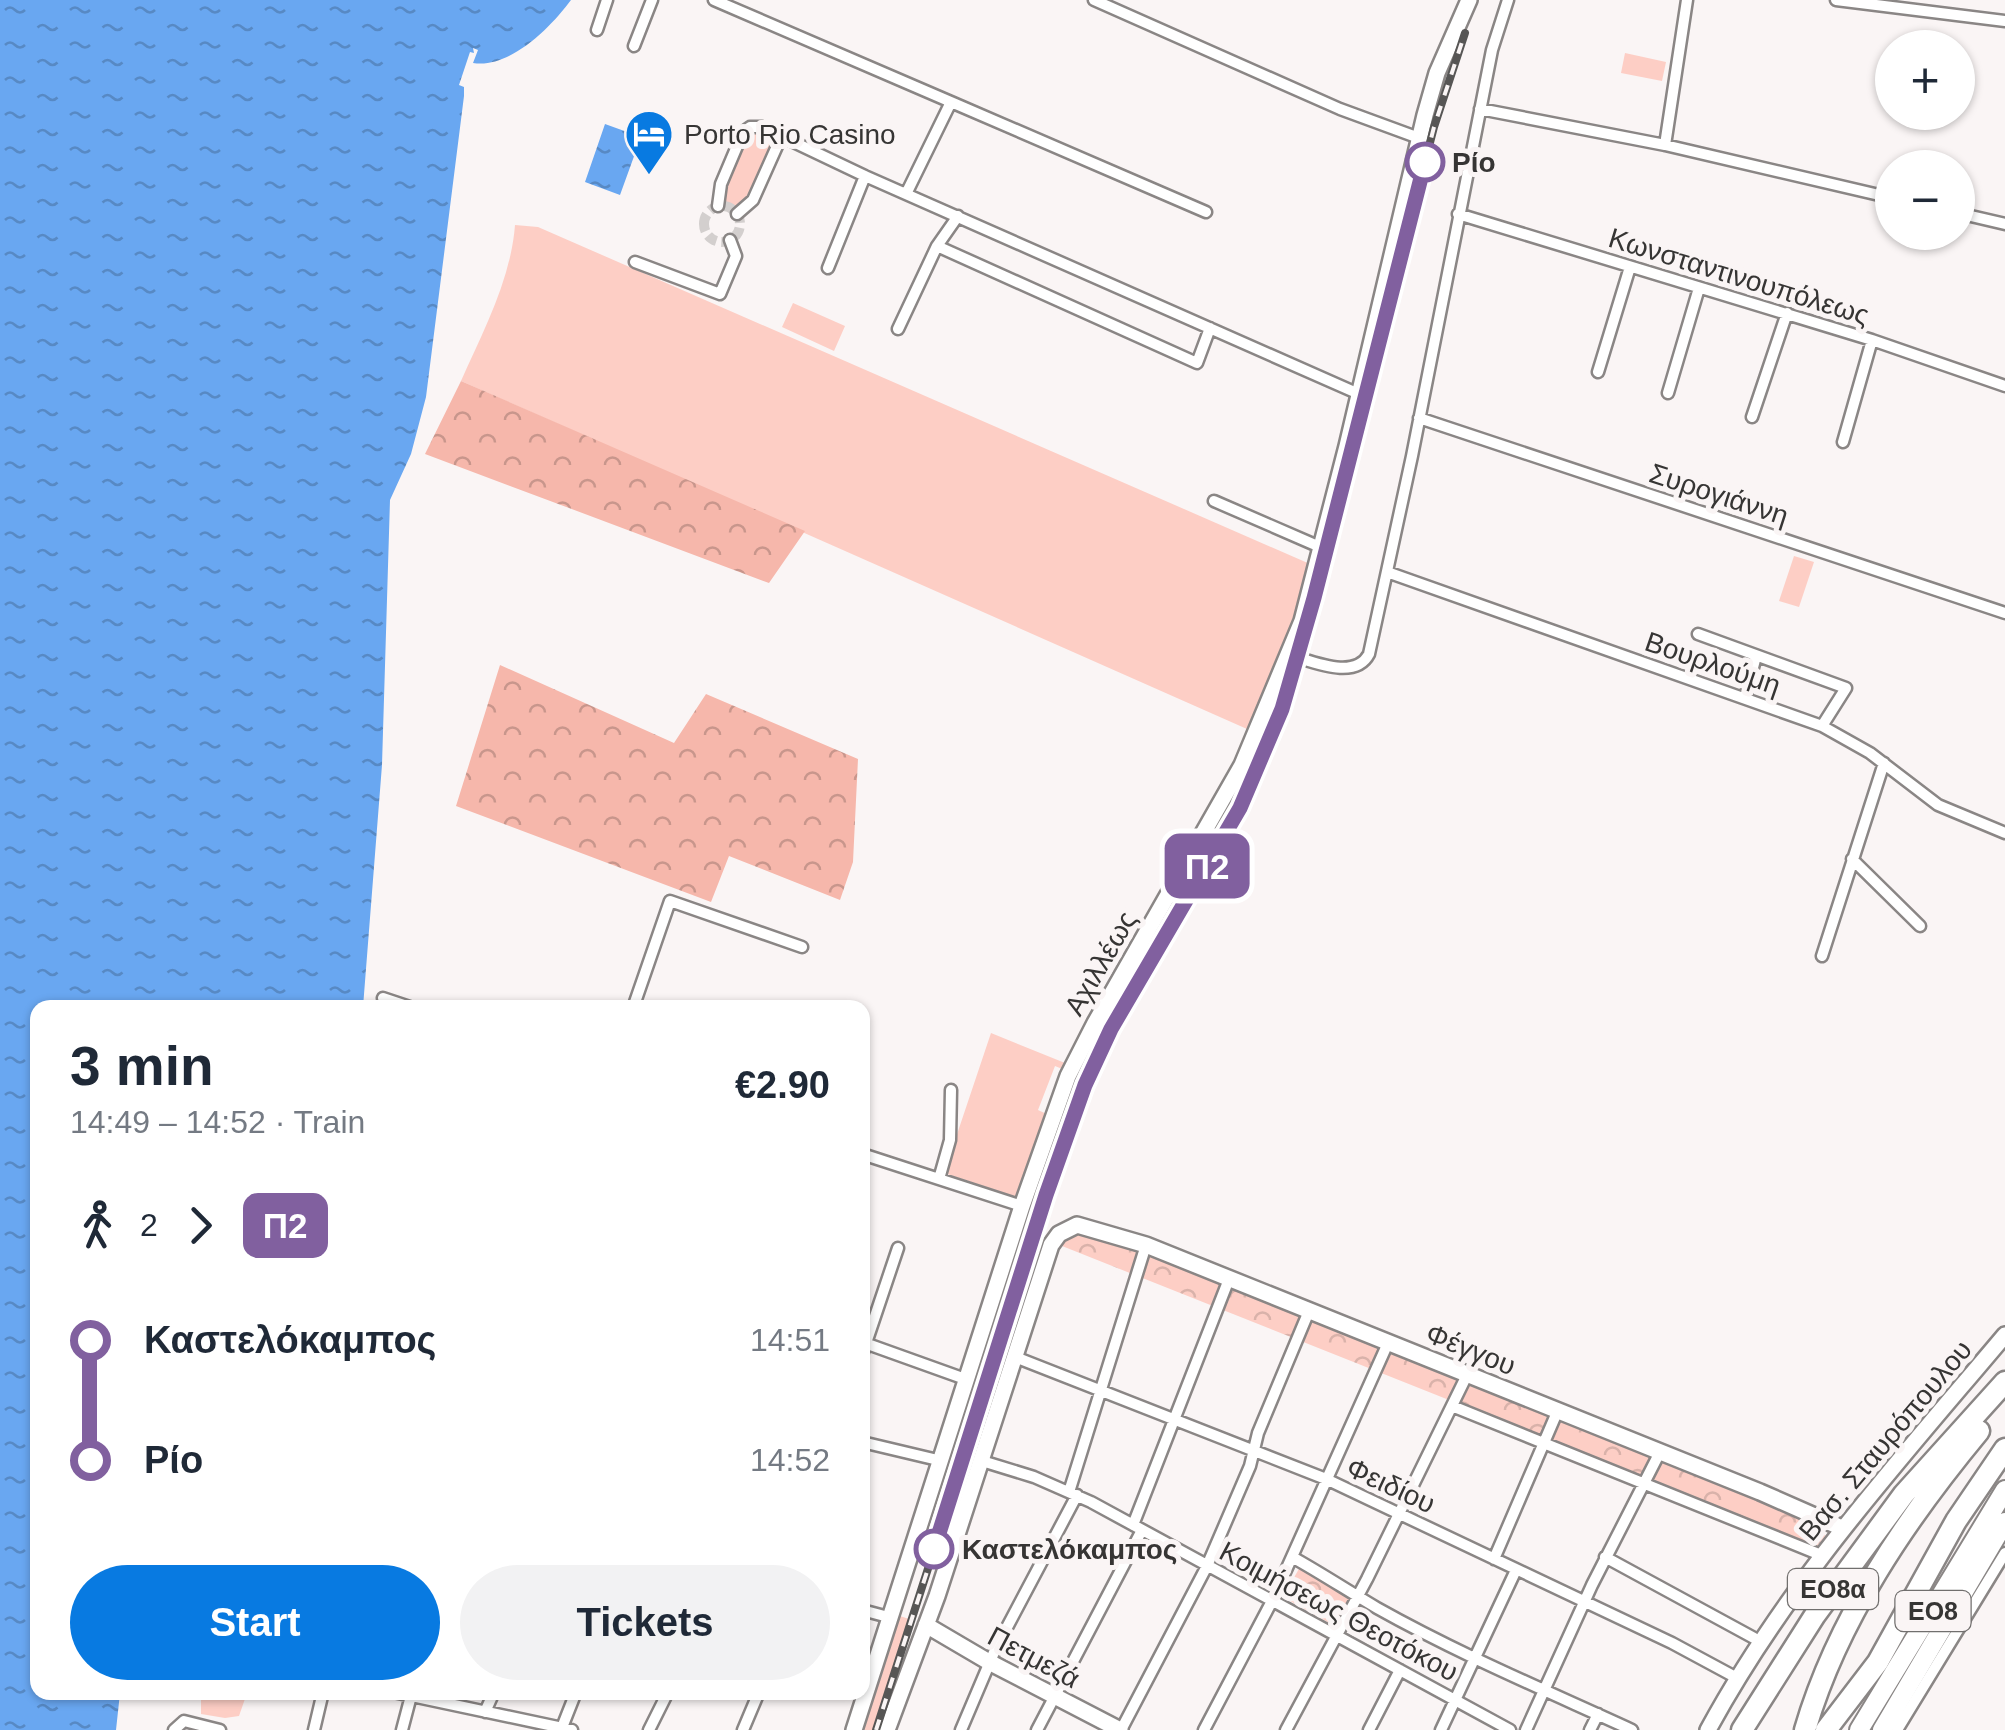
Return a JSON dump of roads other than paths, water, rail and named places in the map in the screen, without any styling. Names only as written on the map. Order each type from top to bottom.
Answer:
[{"type":"highway","points":[[1796,1730],[1874,1577],[1950,1470],[2005,1382]]},
{"type":"highway","points":[[1805,1730],[1820,1662],[1867,1574],[1995,1402]]},
{"type":"highway","name":"ΕΟ8α","points":[[1742,1730],[1814,1615],[1904,1494],[1995,1402]]},
{"type":"highway","name":"ΕΟ8α","points":[[1826,1730],[1878,1662],[1956,1521],[2005,1450]]},
{"type":"main road","name":"ΕΟ8","points":[[1859,1730],[2005,1490]]},
{"type":"main road","name":"ΕΟ8","points":[[1882,1730],[2005,1522]]},
{"type":"street","points":[[597,30],[607,0]]},
{"type":"street","points":[[634,46],[652,0]]},
{"type":"street","points":[[714,0],[1206,212]]},
{"type":"street","points":[[1094,0],[1343,111],[1419,138]]},
{"type":"street","points":[[1457,26],[1461,0]]},
{"type":"street","name":"Αχιλλέως","points":[[870,1683],[1022,1206],[1078,1054],[1242,766],[1289,655],[1359,394],[1419,138],[1437,73],[1469,0]]},
{"type":"street","points":[[1289,655],[1348,669],[1364,663],[1387,572],[1492,50],[1508,0]]},
{"type":"street","points":[[1665,145],[1687,0]]},
{"type":"street","points":[[1836,0],[2005,21]]},
{"type":"street","points":[[906,194],[952,102]]},
{"type":"street","points":[[1480,109],[1665,145],[1875,194]]},
{"type":"street","points":[[718,206],[721,184],[745,129],[762,127],[1359,394]]},
{"type":"street","points":[[737,214],[753,200],[782,136]]},
{"type":"street","points":[[828,268],[865,176]]},
{"type":"street","name":"Κωνσταντινουπόλεως","points":[[1458,214],[1787,313],[2005,386]]},
{"type":"street","points":[[898,329],[937,246],[958,216]]},
{"type":"street","points":[[1975,218],[2005,224]]},
{"type":"street","points":[[635,262],[720,294],[736,256],[730,240]]},
{"type":"street","points":[[937,246],[1196,364],[1210,328]]},
{"type":"street","points":[[1598,372],[1630,267]]},
{"type":"street","points":[[1668,393],[1699,288]]},
{"type":"street","points":[[1752,418],[1787,313]]},
{"type":"street","points":[[1843,442],[1872,340]]},
{"type":"street","name":"Συρογιάννη","points":[[1419,418],[2005,613]]},
{"type":"street","points":[[1214,501],[1320,547]]},
{"type":"street","name":"Βουρλούμη","points":[[1387,572],[1822,726],[1884,762],[1938,805],[2005,834]]},
{"type":"street","points":[[1698,634],[1846,688],[1822,726]]},
{"type":"street","points":[[1745,698],[1756,656]]},
{"type":"street","points":[[1822,956],[1884,762]]},
{"type":"street","points":[[1852,859],[1920,926]]},
{"type":"street","points":[[636,1000],[670,902],[802,948]]},
{"type":"street","points":[[383,998],[389,1000]]},
{"type":"street","points":[[939,1179],[950,1140],[951,1090]]},
{"type":"street","points":[[870,1157],[1022,1206]]},
{"type":"street","name":"Φέγγου","points":[[1015,1357],[1053,1241],[1079,1225],[1146,1245],[1842,1528]]},
{"type":"street","points":[[960,1730],[1073,1493],[1099,1390],[1146,1245]]},
{"type":"street","points":[[870,1330],[898,1248]]},
{"type":"street","points":[[1037,1730],[1138,1528],[1229,1278]]},
{"type":"street","points":[[1120,1730],[1207,1566],[1309,1311]]},
{"type":"street","name":"Βασ. Σταυρόπουλου","points":[[1708,1730],[1737,1678],[1821,1555],[2005,1335]]},
{"type":"street","points":[[1204,1730],[1273,1600],[1388,1343]]},
{"type":"street","points":[[870,1349],[968,1380]]},
{"type":"street","points":[[887,1730],[1015,1357]]},
{"type":"street","name":"Φειδίου","points":[[1015,1357],[1326,1479],[1737,1678]]},
{"type":"street","points":[[1286,1730],[1467,1375]]},
{"type":"street","points":[[1452,1406],[1821,1555]]},
{"type":"street","points":[[1494,1559],[1558,1410]]},
{"type":"street","points":[[870,1444],[942,1461]]},
{"type":"street","points":[[1526,1730],[1605,1557],[1660,1452]]},
{"type":"street","name":"Κοιμήσεως Θεοτόκου","points":[[982,1461],[1073,1493],[1510,1730]]},
{"type":"street","points":[[1897,1730],[2005,1554]]},
{"type":"street","points":[[1292,1557],[1475,1658],[1632,1730]]},
{"type":"street","points":[[1605,1557],[1754,1638]]},
{"type":"street","points":[[1441,1730],[1516,1570]]},
{"type":"street","points":[[870,1612],[892,1618]]},
{"type":"street","name":"Πετμεζά","points":[[926,1625],[1120,1730]]},
{"type":"street","points":[[1369,1730],[1400,1670]]},
{"type":"street","points":[[314,1730],[321,1700]]},
{"type":"street","points":[[402,1730],[410,1700]]},
{"type":"street","points":[[436,1700],[564,1729],[573,1700]]},
{"type":"street","points":[[485,1712],[490,1700]]},
{"type":"street","points":[[649,1730],[664,1700]]},
{"type":"street","points":[[743,1730],[756,1700]]},
{"type":"street","name":"Αχιλλέως","points":[[854,1730],[864,1700]]},
{"type":"street","points":[[1590,1730],[1598,1714]]},
{"type":"street","points":[[178,1726],[220,1730]]},
{"type":"water","points":[[0,0],[571,0],[541,33],[515,53],[487,63],[473,63],[478,50],[473,48],[459,85],[464,87],[464,96],[426,397],[411,454],[390,500],[382,765],[364,1000],[30,1000],[30,1700],[119,1700],[116,1730],[0,1730]]},
{"type":"water","points":[[605,124],[641,137],[620,195],[585,182]]},
{"type":"tunnel","points":[[722,206],[735,211],[740,224],[735,237],[722,242],[709,237],[704,224],[709,211],[722,206]]},
{"type":"railway","points":[[876,1730],[1078,1103],[1113,1028],[1238,812],[1291,684],[1434,127],[1465,33]]},
{"type":"train","name":"Π2","points":[[934,1549],[1046,1195],[1085,1085],[1135,986],[1240,808],[1282,709],[1299,658],[1425,162]]},
{"type":"place","name":"Ρίο","points":[[1425,162]]},
{"type":"place","name":"Porto Rio Casino","points":[[649,176]]},
{"type":"place","name":"Καστελόκαμπος","points":[[934,1549]]}]
